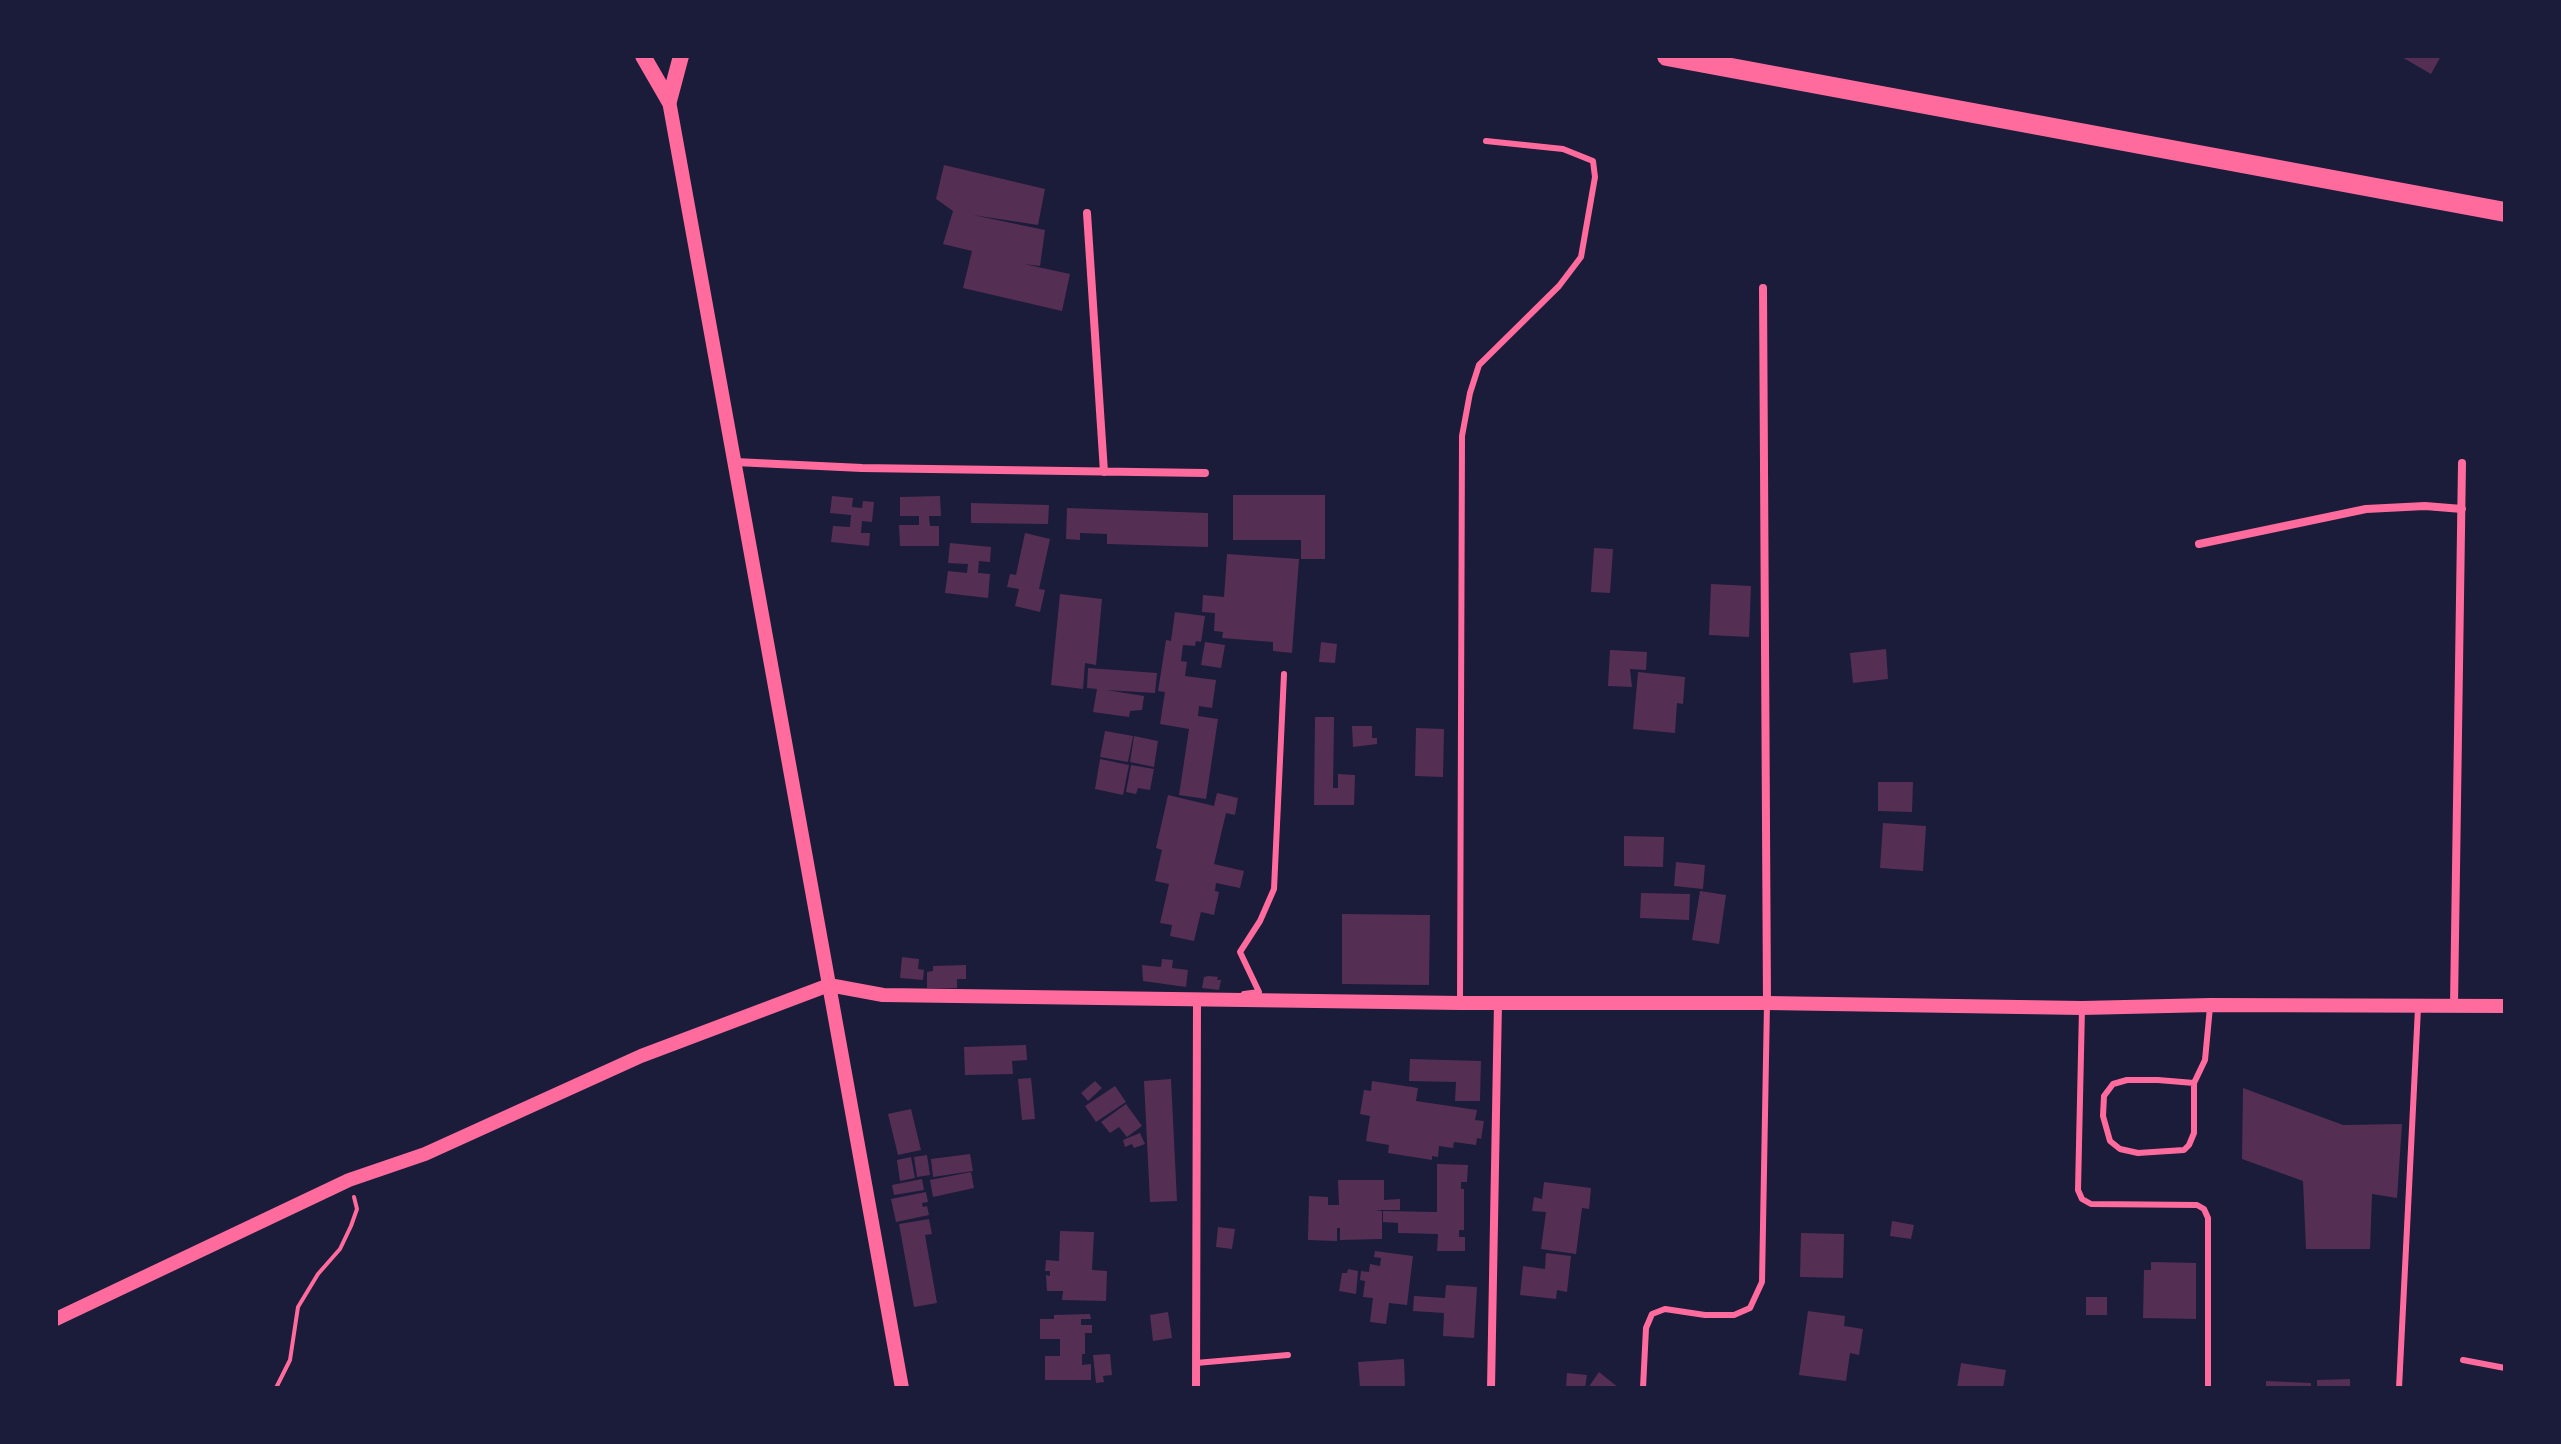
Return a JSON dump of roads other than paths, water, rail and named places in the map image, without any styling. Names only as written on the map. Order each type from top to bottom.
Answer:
[{"type":"main road","points":[[643,56],[669,101]]},
{"type":"main road","points":[[669,101],[681,56]]},
{"type":"main road","points":[[1667,56],[2505,212]]},
{"type":"street","points":[[669,101],[902,1388]]},
{"type":"street","points":[[1087,213],[1104,472]]},
{"type":"street","points":[[1763,288],[1767,1003]]},
{"type":"street","points":[[735,462],[862,468],[1205,473]]},
{"type":"street","points":[[2454,1005],[2462,463]]},
{"type":"street","points":[[2199,544],[2318,522],[2366,509],[2425,506],[2462,509]]},
{"type":"street","points":[[56,1319],[349,1180],[425,1154],[641,1056],[829,985],[883,995],[1460,1003],[1767,1003],[2082,1008],[2505,1006]]},
{"type":"street","points":[[1196,1388],[1197,999]]},
{"type":"street","points":[[1491,1388],[1498,1002]]},
{"type":"lane","points":[[1460,1003],[1462,436],[1479,365],[1559,286],[1581,257],[1595,177],[1593,161],[1563,149],[1486,141]]},
{"type":"lane","points":[[1197,999],[1259,992],[1240,952],[1260,921],[1274,889],[1284,674]]},
{"type":"lane","points":[[1643,1388],[1646,1328],[1652,1314],[1665,1309],[1705,1315],[1734,1315],[1750,1308],[1762,1282],[1767,1003]]},
{"type":"lane","points":[[2194,1083],[2127,1080],[2113,1084],[2104,1096],[2103,1116],[2110,1141],[2127,1152],[2184,1150],[2194,1133],[2194,1083],[2205,1060],[2211,1005]]},
{"type":"lane","points":[[2399,1388],[2418,1006]]},
{"type":"lane","points":[[2082,1008],[2078,1190],[2082,1199],[2091,1204],[2197,1205],[2204,1209],[2208,1218],[2208,1388]]},
{"type":"lane","points":[[1196,1363],[1288,1355]]},
{"type":"lane","points":[[2463,1360],[2505,1368]]}]
